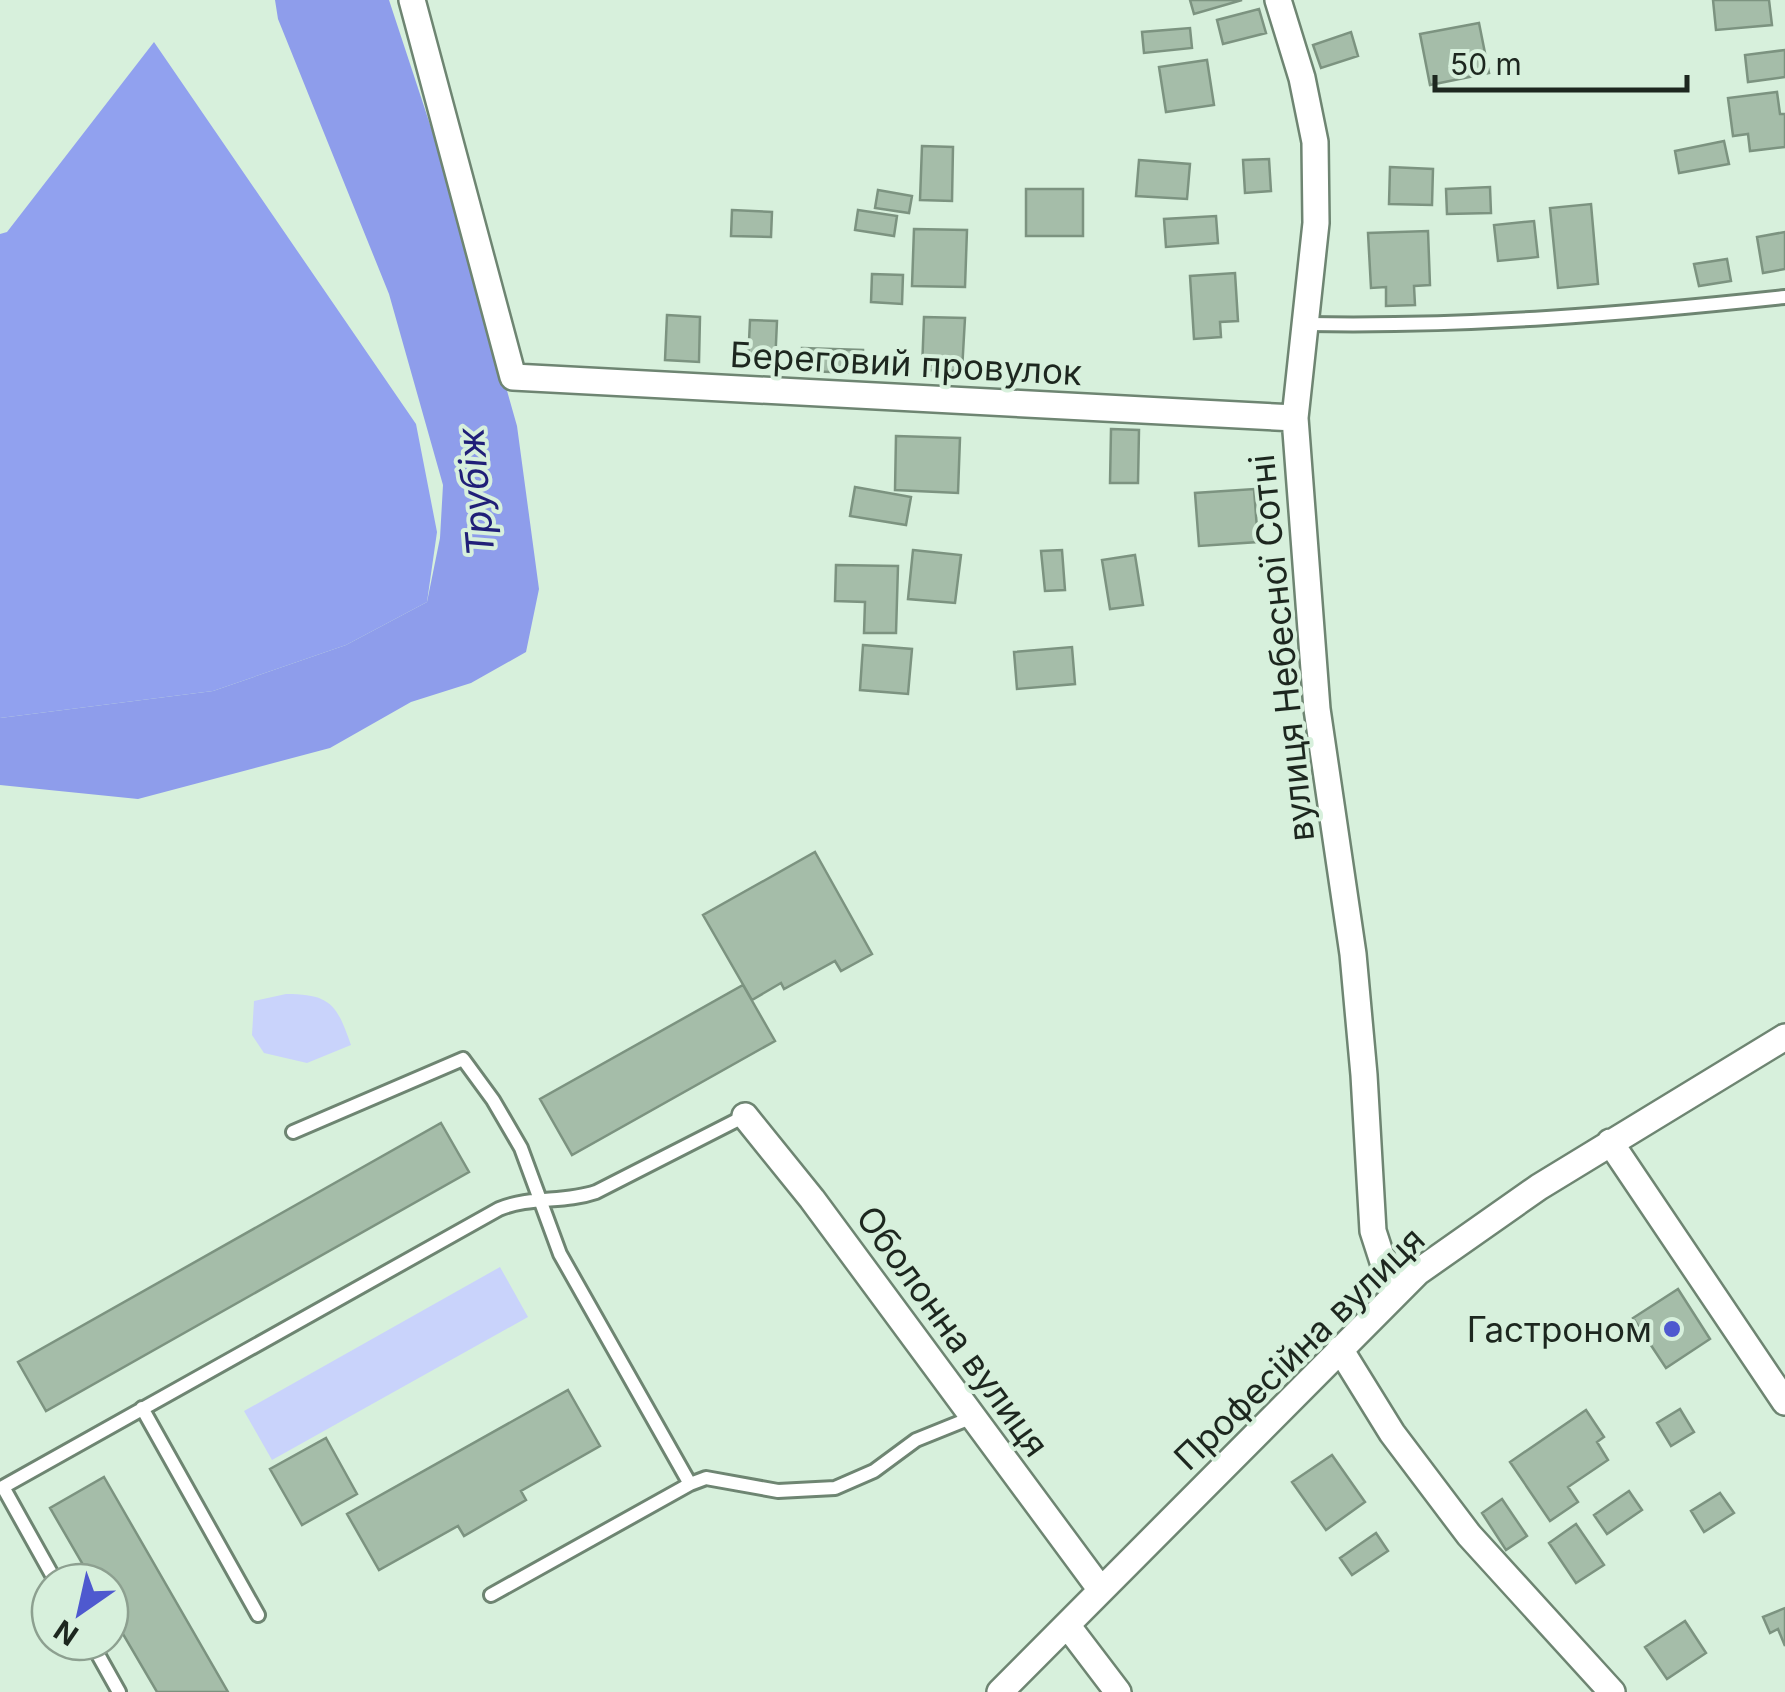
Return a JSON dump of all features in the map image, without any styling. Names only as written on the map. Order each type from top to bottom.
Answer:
[{"type":"street","name":"Береговий провулок","points":[[412,0],[513,377],[1295,418]]},
{"type":"street","name":"вулиця Небесної Сотні","points":[[1278,0],[1302,78],[1315,142],[1316,223],[1295,418],[1316,710],[1353,954],[1364,1076],[1369,1199],[1376,1247],[1400,1287]]},
{"type":"street","name":"Професійна вулиця","points":[[1000,1692],[1400,1287],[1482,1224],[1785,1036]]},
{"type":"street","name":"Оболонна вулиця","points":[[745,1116],[812,1200],[1101,1590]]},
{"type":"street","points":[[1610,1142],[1785,1402]]},
{"type":"street","points":[[1340,1349],[1392,1432],[1469,1535],[1612,1692]]},
{"type":"street","points":[[1067,1625],[1118,1692]]},
{"type":"lane","points":[[1307,324],[1445,325],[1590,317],[1785,297]]},
{"type":"lane","points":[[293,1132],[462,1059],[494,1100],[521,1148],[554,1241],[574,1282],[690,1484]]},
{"type":"lane","points":[[45,1562],[3,1487],[499,1209],[514,1203],[575,1200],[745,1116]]},
{"type":"lane","points":[[142,1408],[258,1615]]},
{"type":"lane","points":[[491,1595],[706,1478],[778,1491],[835,1488],[874,1471],[916,1440],[974,1418]]},
{"type":"lane","points":[[103,1662],[120,1692]]},
{"type":"shaded area","points":[[154,42],[416,424],[437,532],[427,602],[346,645],[213,691],[0,718],[0,234],[7,232]]},
{"type":"shaded area","points":[[286,994],[313,996],[330,1004],[351,1045],[307,1063],[264,1053],[252,1035],[254,1001]]},
{"type":"shaded area","points":[[500,1267],[528,1317],[272,1460],[244,1411]]},
{"type":"water","name":"Трубіж","points":[[275,0],[389,0],[443,164],[517,426],[539,589],[526,652],[471,683],[411,702],[330,748],[138,799],[0,785],[0,718],[213,691],[346,645],[427,602],[440,538],[443,485],[389,294],[278,19]]},
{"type":"building","points":[[1190,0],[1242,0],[1194,14]]},
{"type":"building","points":[[1713,0],[1769,0],[1772,25],[1716,30]]},
{"type":"building","points":[[1259,9],[1266,33],[1223,44],[1217,20]]},
{"type":"building","points":[[1479,23],[1489,73],[1430,85],[1420,34]]},
{"type":"building","points":[[1190,28],[1192,48],[1144,53],[1142,32]]},
{"type":"building","points":[[1351,32],[1358,56],[1321,68],[1313,45]]},
{"type":"building","points":[[1785,50],[1785,77],[1748,82],[1745,55]]},
{"type":"building","points":[[1207,60],[1214,105],[1166,112],[1159,67]]},
{"type":"building","points":[[1777,92],[1780,114],[1785,114],[1785,147],[1750,151],[1748,134],[1733,136],[1728,98]]},
{"type":"building","points":[[1724,141],[1729,164],[1679,173],[1675,151]]},
{"type":"building","points":[[922,146],[953,147],[952,201],[920,200]]},
{"type":"building","points":[[1269,159],[1271,191],[1245,193],[1243,160]]},
{"type":"building","points":[[1139,160],[1190,164],[1187,199],[1136,196]]},
{"type":"building","points":[[1390,167],[1433,169],[1432,205],[1389,204]]},
{"type":"building","points":[[1490,187],[1491,213],[1447,214],[1446,189]]},
{"type":"building","points":[[1026,189],[1083,189],[1083,236],[1026,236]]},
{"type":"building","points":[[878,190],[912,196],[909,213],[875,208]]},
{"type":"building","points":[[1591,204],[1598,284],[1558,288],[1550,208]]},
{"type":"building","points":[[732,210],[772,212],[771,237],[731,236]]},
{"type":"building","points":[[858,210],[897,216],[894,236],[855,230]]},
{"type":"building","points":[[1216,216],[1218,243],[1166,247],[1164,219]]},
{"type":"building","points":[[1534,221],[1538,257],[1498,261],[1494,225]]},
{"type":"building","points":[[914,229],[967,230],[965,287],[912,286]]},
{"type":"building","points":[[1428,231],[1430,285],[1414,286],[1415,305],[1386,306],[1386,287],[1371,288],[1368,233]]},
{"type":"building","points":[[1785,232],[1785,269],[1763,273],[1757,237]]},
{"type":"building","points":[[1727,259],[1731,281],[1699,286],[1694,264]]},
{"type":"building","points":[[1235,273],[1238,321],[1220,322],[1221,337],[1194,339],[1190,276]]},
{"type":"building","points":[[872,274],[903,275],[902,304],[871,302]]},
{"type":"building","points":[[667,315],[700,317],[699,362],[665,360]]},
{"type":"building","points":[[924,317],[965,318],[962,371],[922,370]]},
{"type":"building","points":[[750,320],[777,321],[775,365],[748,363]]},
{"type":"building","points":[[802,348],[863,350],[862,373],[802,371]]},
{"type":"building","points":[[1111,429],[1139,430],[1138,483],[1110,483]]},
{"type":"building","points":[[896,436],[960,438],[958,493],[895,490]]},
{"type":"building","points":[[855,487],[911,497],[906,525],[850,516]]},
{"type":"building","points":[[1254,489],[1258,542],[1199,546],[1195,493]]},
{"type":"building","points":[[913,550],[961,555],[955,603],[908,599]]},
{"type":"building","points":[[1062,550],[1065,590],[1045,591],[1041,551]]},
{"type":"building","points":[[1135,555],[1143,605],[1110,609],[1102,560]]},
{"type":"building","points":[[836,565],[898,566],[896,633],[864,633],[865,602],[835,601]]},
{"type":"building","points":[[863,645],[912,649],[908,694],[860,690]]},
{"type":"building","points":[[1072,647],[1075,684],[1017,689],[1014,652]]},
{"type":"building","points":[[815,852],[872,954],[841,971],[835,961],[784,989],[781,983],[752,1000],[703,915]]},
{"type":"building","points":[[743,985],[775,1041],[572,1155],[540,1099]]},
{"type":"building","points":[[441,1123],[469,1172],[46,1411],[18,1362]]},
{"type":"building","name":"Гастроном","points":[[1678,1289],[1710,1339],[1666,1368],[1633,1318]]},
{"type":"building","points":[[568,1390],[600,1446],[521,1491],[526,1500],[464,1536],[458,1526],[379,1570],[347,1514]]},
{"type":"building","points":[[1680,1409],[1694,1432],[1671,1446],[1657,1423]]},
{"type":"building","points":[[1586,1410],[1604,1437],[1597,1442],[1608,1460],[1568,1487],[1578,1502],[1550,1521],[1510,1462]]},
{"type":"building","points":[[326,1438],[357,1494],[302,1525],[270,1469]]},
{"type":"building","points":[[1332,1455],[1365,1502],[1326,1530],[1292,1482]]},
{"type":"building","points":[[104,1477],[228,1692],[157,1692],[130,1646],[130,1562],[81,1562],[50,1508]]},
{"type":"building","points":[[1629,1491],[1642,1510],[1607,1534],[1594,1515]]},
{"type":"building","points":[[1720,1493],[1734,1513],[1704,1532],[1691,1511]]},
{"type":"building","points":[[1502,1499],[1527,1536],[1506,1550],[1482,1513]]},
{"type":"building","points":[[1576,1524],[1604,1565],[1576,1583],[1549,1543]]},
{"type":"building","points":[[1376,1533],[1388,1551],[1352,1575],[1340,1558]]},
{"type":"building","points":[[1785,1608],[1785,1646],[1778,1629],[1770,1633],[1763,1617]]},
{"type":"building","points":[[1685,1621],[1706,1653],[1667,1679],[1645,1647]]},
{"type":"place","name":"Гастроном","points":[[1672,1329]]}]
